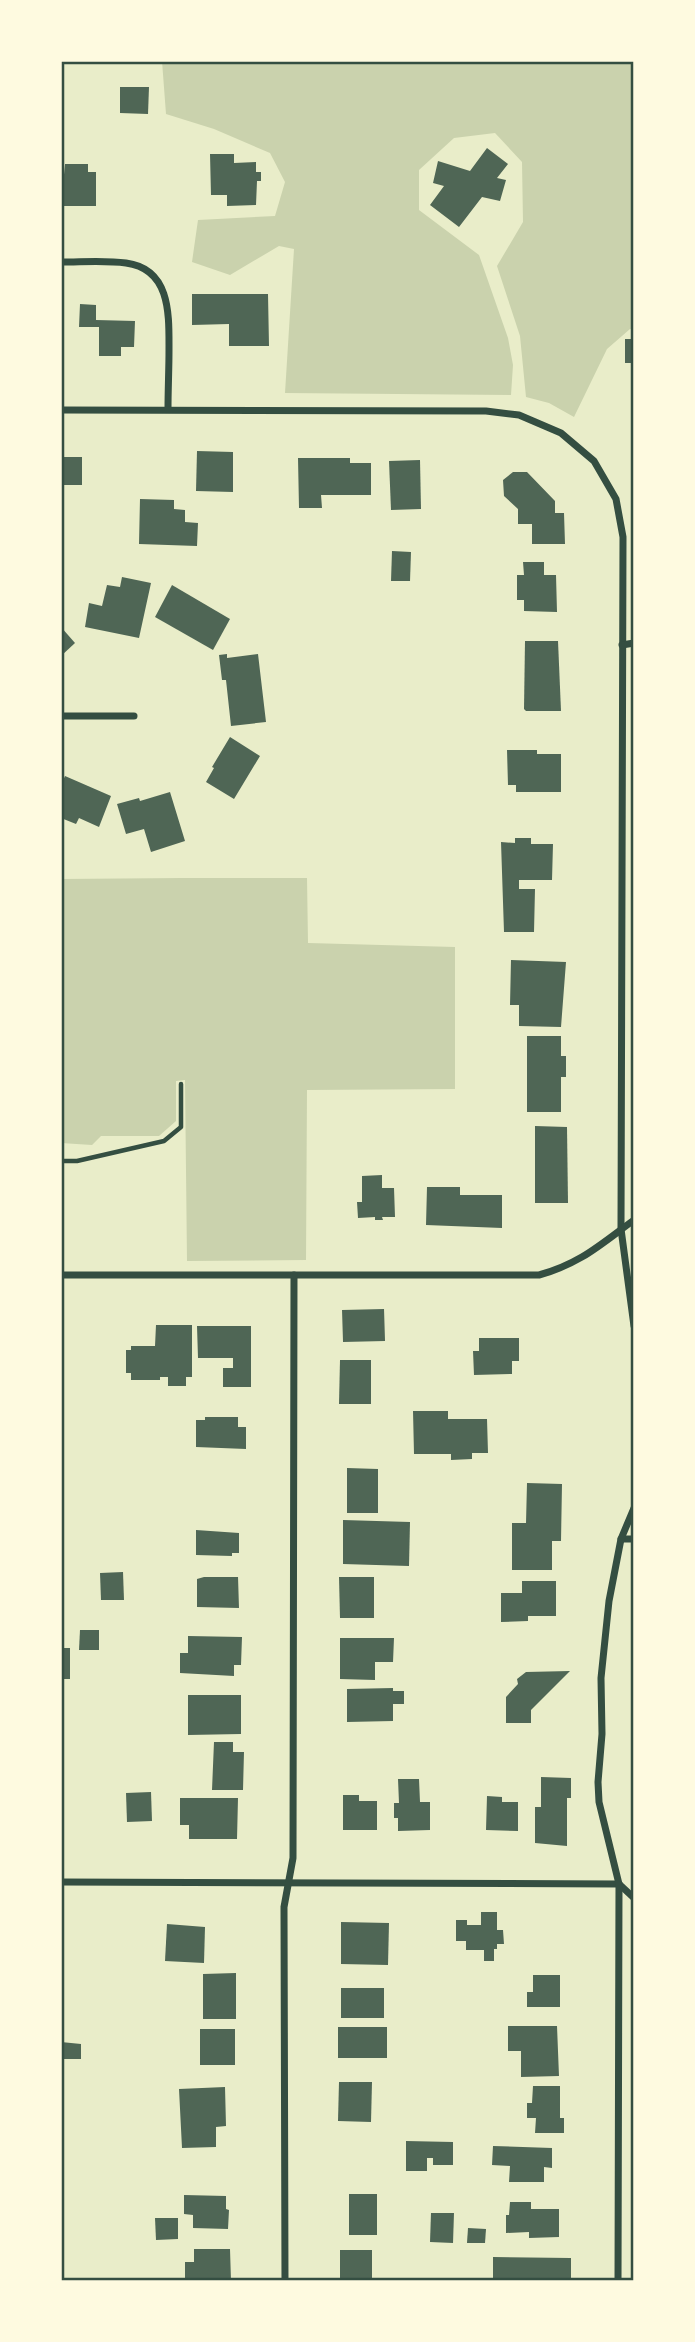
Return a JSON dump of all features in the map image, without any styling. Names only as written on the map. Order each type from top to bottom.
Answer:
[{"type":"street","points":[[61,262],[127,262],[156,277],[164,292],[169,311],[168,409]]},
{"type":"street","points":[[61,410],[486,411],[519,415],[561,433],[594,461],[616,499],[623,537],[621,1229],[634,1326]]},
{"type":"street","points":[[622,645],[634,643]]},
{"type":"street","points":[[61,716],[134,716]]},
{"type":"street","points":[[61,1275],[539,1275],[579,1260],[634,1220]]},
{"type":"street","points":[[285,2281],[284,1908],[293,1857],[294,1275]]},
{"type":"street","points":[[618,2281],[619,1884],[601,1814],[598,1782],[602,1734],[601,1678],[609,1601],[621,1539],[634,1508]]},
{"type":"street","points":[[621,1539],[634,1539]]},
{"type":"street","points":[[61,1882],[619,1884],[634,1898]]},
{"type":"path","points":[[61,1161],[78,1161],[164,1141],[181,1127],[181,1084]]},
{"type":"green space","points":[[162,61],[634,61],[634,329],[630,329],[607,349],[574,417],[549,403],[526,397],[520,336],[497,266],[523,222],[522,162],[495,133],[454,138],[419,170],[419,210],[479,255],[508,338],[513,365],[511,395],[285,393],[294,249],[279,246],[230,275],[192,262],[198,220],[275,216],[285,182],[270,153],[214,129],[166,114]]},
{"type":"green space","points":[[307,878],[308,943],[455,947],[455,1089],[307,1090],[306,1260],[187,1261],[185,1080],[176,1081],[176,1121],[159,1136],[101,1136],[92,1145],[61,1143],[61,879]]},
{"type":"building","points":[[120,87],[149,87],[148,114],[120,113]]},
{"type":"building","points":[[487,148],[508,164],[497,178],[506,180],[500,201],[482,197],[459,227],[430,205],[444,186],[433,183],[438,161],[470,171]]},
{"type":"building","points":[[210,154],[234,154],[234,163],[256,162],[256,172],[261,172],[261,181],[257,181],[256,205],[227,206],[227,195],[211,195]]},
{"type":"building","points":[[65,164],[88,164],[88,172],[96,172],[96,206],[61,206]]},
{"type":"building","points":[[192,294],[268,294],[269,346],[229,346],[229,324],[192,325]]},
{"type":"building","points":[[80,304],[96,305],[96,320],[135,321],[134,347],[121,347],[121,356],[99,356],[99,327],[79,327]]},
{"type":"building","points":[[625,339],[634,339],[634,363],[625,363]]},
{"type":"building","points":[[197,451],[233,452],[233,492],[196,491]]},
{"type":"building","points":[[61,457],[82,457],[82,485],[61,485]]},
{"type":"building","points":[[298,458],[350,458],[350,463],[371,463],[371,495],[321,495],[322,508],[299,508]]},
{"type":"building","points":[[420,460],[421,509],[391,510],[389,461]]},
{"type":"building","points":[[513,472],[527,472],[555,501],[555,513],[564,513],[565,544],[532,544],[532,524],[518,524],[518,509],[504,496],[503,480]]},
{"type":"building","points":[[140,499],[174,500],[174,509],[185,510],[185,522],[198,523],[197,546],[139,544]]},
{"type":"building","points":[[392,551],[411,552],[410,581],[391,581]]},
{"type":"building","points":[[523,562],[544,562],[544,575],[556,575],[557,612],[524,611],[524,600],[517,600],[517,575],[524,575]]},
{"type":"building","points":[[122,577],[151,583],[139,638],[85,627],[89,603],[102,606],[107,585],[120,587]]},
{"type":"building","points":[[172,585],[230,619],[213,650],[155,617]]},
{"type":"building","points":[[61,627],[75,643],[61,656]]},
{"type":"building","points":[[525,641],[558,641],[561,711],[524,709]]},
{"type":"building","points":[[227,654],[227,658],[258,654],[266,722],[231,726],[226,680],[222,680],[219,655]]},
{"type":"building","points":[[230,737],[260,756],[234,799],[206,782]]},
{"type":"building","points":[[507,750],[537,750],[537,754],[561,754],[561,792],[516,792],[516,785],[508,785]]},
{"type":"building","points":[[65,776],[111,796],[99,827],[79,818],[76,824],[61,818],[61,785]]},
{"type":"building","points":[[170,792],[185,841],[151,852],[144,829],[126,834],[117,804],[139,798],[140,801]]},
{"type":"building","points":[[515,838],[531,838],[531,844],[553,844],[552,880],[519,880],[519,889],[535,889],[534,932],[504,932],[501,842],[515,843]]},
{"type":"building","points":[[511,960],[566,962],[561,1027],[519,1026],[519,1005],[510,1005]]},
{"type":"building","points":[[527,1036],[561,1036],[561,1056],[566,1056],[566,1077],[561,1077],[561,1112],[527,1112]]},
{"type":"building","points":[[535,1126],[567,1127],[568,1203],[535,1203]]},
{"type":"building","points":[[382,1175],[382,1188],[394,1188],[395,1217],[382,1217],[383,1220],[375,1220],[375,1217],[358,1218],[357,1202],[362,1202],[362,1176]]},
{"type":"building","points":[[427,1187],[460,1187],[460,1195],[502,1195],[502,1228],[426,1225]]},
{"type":"building","points":[[384,1309],[385,1341],[343,1342],[342,1310]]},
{"type":"building","points":[[156,1325],[192,1325],[192,1377],[186,1377],[186,1386],[168,1386],[168,1377],[160,1377],[160,1380],[131,1380],[131,1373],[126,1373],[126,1350],[131,1350],[131,1346],[155,1346]]},
{"type":"building","points":[[197,1326],[251,1326],[251,1387],[223,1387],[223,1368],[233,1368],[233,1358],[198,1358]]},
{"type":"building","points":[[479,1338],[519,1338],[519,1361],[512,1361],[512,1374],[474,1375],[473,1351],[479,1351]]},
{"type":"building","points":[[340,1360],[371,1360],[371,1404],[339,1404]]},
{"type":"building","points":[[413,1411],[448,1411],[448,1419],[487,1419],[488,1453],[472,1453],[472,1459],[451,1460],[451,1454],[414,1454]]},
{"type":"building","points":[[205,1417],[238,1417],[238,1427],[246,1427],[246,1449],[196,1447],[196,1420],[205,1420]]},
{"type":"building","points":[[347,1468],[378,1469],[378,1513],[347,1513]]},
{"type":"building","points":[[527,1483],[562,1484],[561,1541],[552,1541],[552,1570],[512,1570],[512,1523],[526,1523]]},
{"type":"building","points":[[343,1520],[410,1522],[409,1566],[343,1564]]},
{"type":"building","points":[[196,1530],[239,1533],[239,1553],[232,1553],[232,1556],[196,1555]]},
{"type":"building","points":[[123,1572],[124,1600],[101,1600],[100,1573]]},
{"type":"building","points":[[238,1577],[239,1608],[197,1607],[197,1579]]},
{"type":"building","points":[[339,1577],[374,1577],[374,1618],[340,1618]]},
{"type":"building","points":[[522,1581],[556,1581],[556,1616],[528,1616],[528,1621],[501,1622],[501,1593],[522,1593]]},
{"type":"building","points":[[80,1630],[99,1630],[99,1650],[79,1650]]},
{"type":"building","points":[[188,1636],[242,1637],[241,1665],[234,1665],[234,1676],[180,1673],[180,1653],[188,1653]]},
{"type":"building","points":[[340,1638],[394,1638],[393,1662],[375,1662],[375,1680],[340,1679]]},
{"type":"building","points":[[61,1648],[70,1648],[70,1679],[61,1679]]},
{"type":"building","points":[[570,1671],[531,1710],[531,1723],[506,1723],[506,1697],[518,1684],[517,1679],[526,1672]]},
{"type":"building","points":[[393,1688],[393,1691],[404,1691],[404,1704],[393,1704],[393,1721],[347,1722],[347,1689]]},
{"type":"building","points":[[188,1695],[241,1695],[241,1734],[188,1735]]},
{"type":"building","points":[[214,1742],[233,1742],[233,1752],[244,1752],[243,1790],[212,1790]]},
{"type":"building","points":[[541,1777],[571,1778],[571,1798],[567,1798],[567,1846],[535,1843],[535,1807],[541,1807]]},
{"type":"building","points":[[398,1779],[419,1779],[420,1802],[430,1802],[430,1830],[398,1831],[398,1818],[394,1818],[394,1803],[399,1803]]},
{"type":"building","points":[[151,1792],[152,1821],[127,1822],[126,1793]]},
{"type":"building","points":[[343,1795],[359,1795],[359,1801],[377,1801],[377,1830],[343,1830]]},
{"type":"building","points":[[487,1796],[502,1797],[502,1802],[518,1802],[518,1831],[486,1830]]},
{"type":"building","points":[[180,1798],[238,1798],[237,1839],[189,1839],[189,1825],[180,1825]]},
{"type":"building","points":[[481,1912],[497,1912],[497,1930],[503,1930],[504,1944],[497,1944],[497,1949],[494,1949],[494,1961],[484,1961],[484,1950],[466,1950],[466,1941],[456,1941],[456,1920],[467,1920],[467,1925],[481,1925]]},
{"type":"building","points":[[341,1922],[389,1923],[388,1965],[341,1964]]},
{"type":"building","points":[[167,1924],[205,1927],[204,1963],[165,1961]]},
{"type":"building","points":[[236,1973],[236,2019],[203,2019],[203,1974]]},
{"type":"building","points":[[533,1975],[560,1975],[560,2007],[527,2007],[527,1992],[533,1992]]},
{"type":"building","points":[[341,1988],[384,1988],[384,2018],[341,2018]]},
{"type":"building","points":[[508,2026],[557,2026],[559,2076],[521,2077],[521,2051],[508,2051]]},
{"type":"building","points":[[338,2027],[387,2027],[387,2058],[338,2058]]},
{"type":"building","points":[[200,2029],[235,2029],[235,2065],[200,2065]]},
{"type":"building","points":[[61,2042],[81,2044],[81,2059],[61,2059]]},
{"type":"building","points":[[339,2082],[372,2082],[371,2122],[338,2121]]},
{"type":"building","points":[[533,2086],[560,2086],[560,2118],[564,2118],[564,2133],[535,2133],[536,2118],[527,2118],[527,2103],[532,2103]]},
{"type":"building","points":[[225,2087],[226,2126],[216,2127],[216,2147],[182,2148],[179,2089]]},
{"type":"building","points":[[406,2141],[453,2142],[453,2165],[433,2165],[433,2158],[427,2158],[427,2171],[406,2171]]},
{"type":"building","points":[[493,2146],[552,2148],[552,2168],[544,2167],[544,2182],[509,2182],[510,2166],[492,2165]]},
{"type":"building","points":[[349,2194],[377,2194],[377,2235],[349,2235]]},
{"type":"building","points":[[184,2195],[226,2196],[226,2209],[229,2210],[228,2229],[193,2228],[193,2215],[184,2214]]},
{"type":"building","points":[[510,2202],[531,2202],[531,2209],[559,2209],[559,2237],[529,2238],[529,2232],[506,2233],[506,2215],[509,2215]]},
{"type":"building","points":[[431,2213],[454,2213],[453,2243],[430,2242]]},
{"type":"building","points":[[155,2218],[178,2218],[178,2239],[156,2240]]},
{"type":"building","points":[[468,2228],[486,2229],[485,2243],[467,2243]]},
{"type":"building","points":[[194,2249],[230,2249],[231,2281],[185,2281],[185,2262],[194,2262]]},
{"type":"building","points":[[340,2250],[372,2250],[372,2281],[340,2281]]},
{"type":"building","points":[[493,2257],[571,2258],[571,2281],[493,2281]]}]
